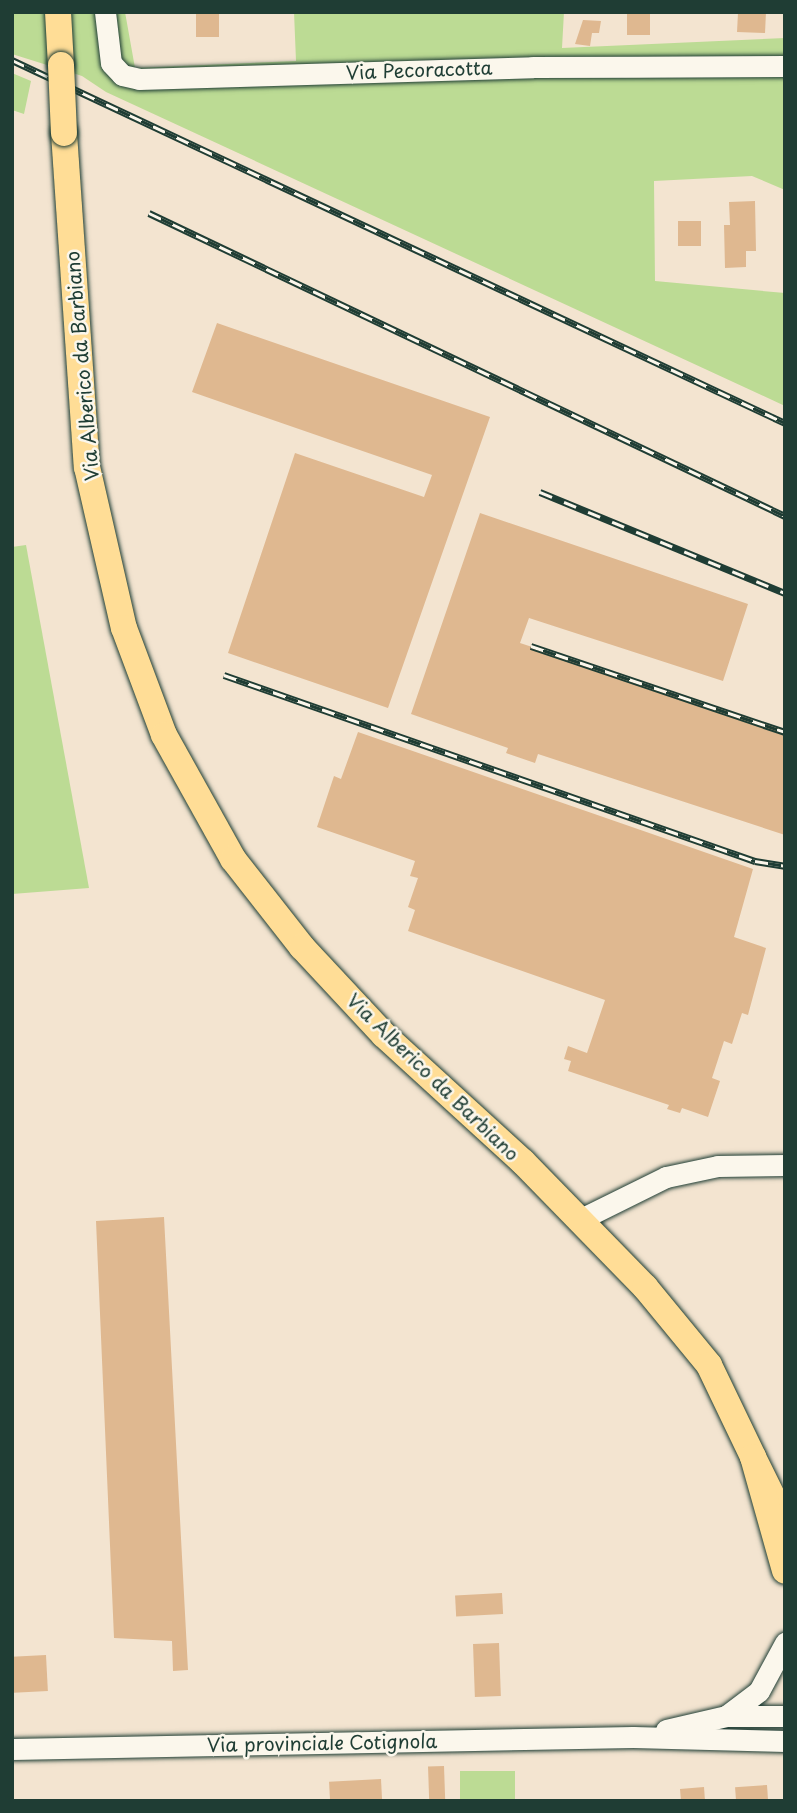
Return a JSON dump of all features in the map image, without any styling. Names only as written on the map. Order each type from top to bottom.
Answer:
[{"type":"main road","name":"Via Alberico da Barbiano","points":[[58,12],[87,467],[124,628],[164,735],[233,859],[302,947],[384,1035],[580,1219],[709,1365],[785,1522]]},
{"type":"main road","name":"Via Alberico da Barbiano","points":[[753,1457],[785,1571]]},
{"type":"street","name":"Via Pecoracotta","points":[[105,12],[111,63],[122,75],[139,79],[547,67],[785,66]]},
{"type":"street","points":[[580,1219],[666,1177],[718,1166],[785,1165]]},
{"type":"street","name":"Via provinciale Cotignola","points":[[726,1716],[759,1691],[785,1643]]},
{"type":"street","name":"Via provinciale Cotignola","points":[[633,1737],[726,1716],[785,1716]]},
{"type":"street","name":"Via provinciale Cotignola","points":[[12,1749],[633,1737],[785,1741]]},
{"type":"green space","points":[[12,12],[125,12],[135,68],[296,61],[294,12],[564,12],[562,48],[785,38],[785,190],[752,176],[654,181],[655,281],[785,293],[785,406],[106,92],[82,76],[12,54]]},
{"type":"green space","points":[[12,73],[31,81],[24,114],[12,110]]},
{"type":"green space","points":[[26,545],[89,888],[12,894],[12,547]]},
{"type":"green space","points":[[460,1771],[515,1771],[515,1801],[460,1801]]},
{"type":"building","points":[[196,12],[219,12],[219,37],[196,37]]},
{"type":"building","points":[[627,12],[650,12],[650,35],[627,35]]},
{"type":"building","points":[[766,12],[765,33],[737,32],[738,13]]},
{"type":"building","points":[[583,20],[601,21],[599,33],[592,33],[590,46],[575,44]]},
{"type":"building","points":[[755,201],[756,251],[746,251],[746,267],[725,268],[724,225],[730,225],[729,202]]},
{"type":"building","points":[[678,221],[701,221],[701,246],[678,246]]},
{"type":"building","points":[[217,323],[490,417],[388,708],[228,653],[295,453],[424,497],[432,475],[192,392]]},
{"type":"building","points":[[480,513],[748,604],[723,681],[529,618],[520,643],[785,730],[785,835],[538,754],[535,763],[506,753],[508,748],[411,714]]},
{"type":"building","points":[[358,732],[753,869],[734,937],[766,948],[748,1015],[742,1013],[732,1044],[724,1041],[712,1078],[720,1081],[708,1117],[682,1108],[680,1113],[667,1109],[669,1105],[568,1071],[571,1061],[564,1059],[568,1046],[587,1053],[605,1000],[408,931],[415,910],[408,907],[418,878],[410,876],[415,861],[317,827],[334,776],[341,779]]},
{"type":"building","points":[[164,1217],[188,1670],[173,1671],[172,1641],[114,1638],[96,1221]]},
{"type":"building","points":[[502,1593],[503,1614],[456,1616],[455,1595]]},
{"type":"building","points":[[499,1643],[501,1696],[475,1697],[473,1644]]},
{"type":"building","points":[[46,1655],[48,1691],[14,1693],[12,1657]]},
{"type":"building","points":[[444,1766],[445,1801],[429,1801],[428,1767]]},
{"type":"building","points":[[381,1779],[382,1801],[330,1801],[329,1782]]},
{"type":"building","points":[[767,1785],[768,1801],[736,1801],[735,1787]]},
{"type":"building","points":[[704,1787],[705,1801],[681,1801],[680,1789]]},
{"type":"railway","points":[[12,60],[785,423]]},
{"type":"railway","points":[[149,213],[785,516]]},
{"type":"railway","points":[[540,492],[785,593]]},
{"type":"railway","points":[[531,646],[785,732]]},
{"type":"railway","points":[[224,675],[755,861],[785,866]]}]
